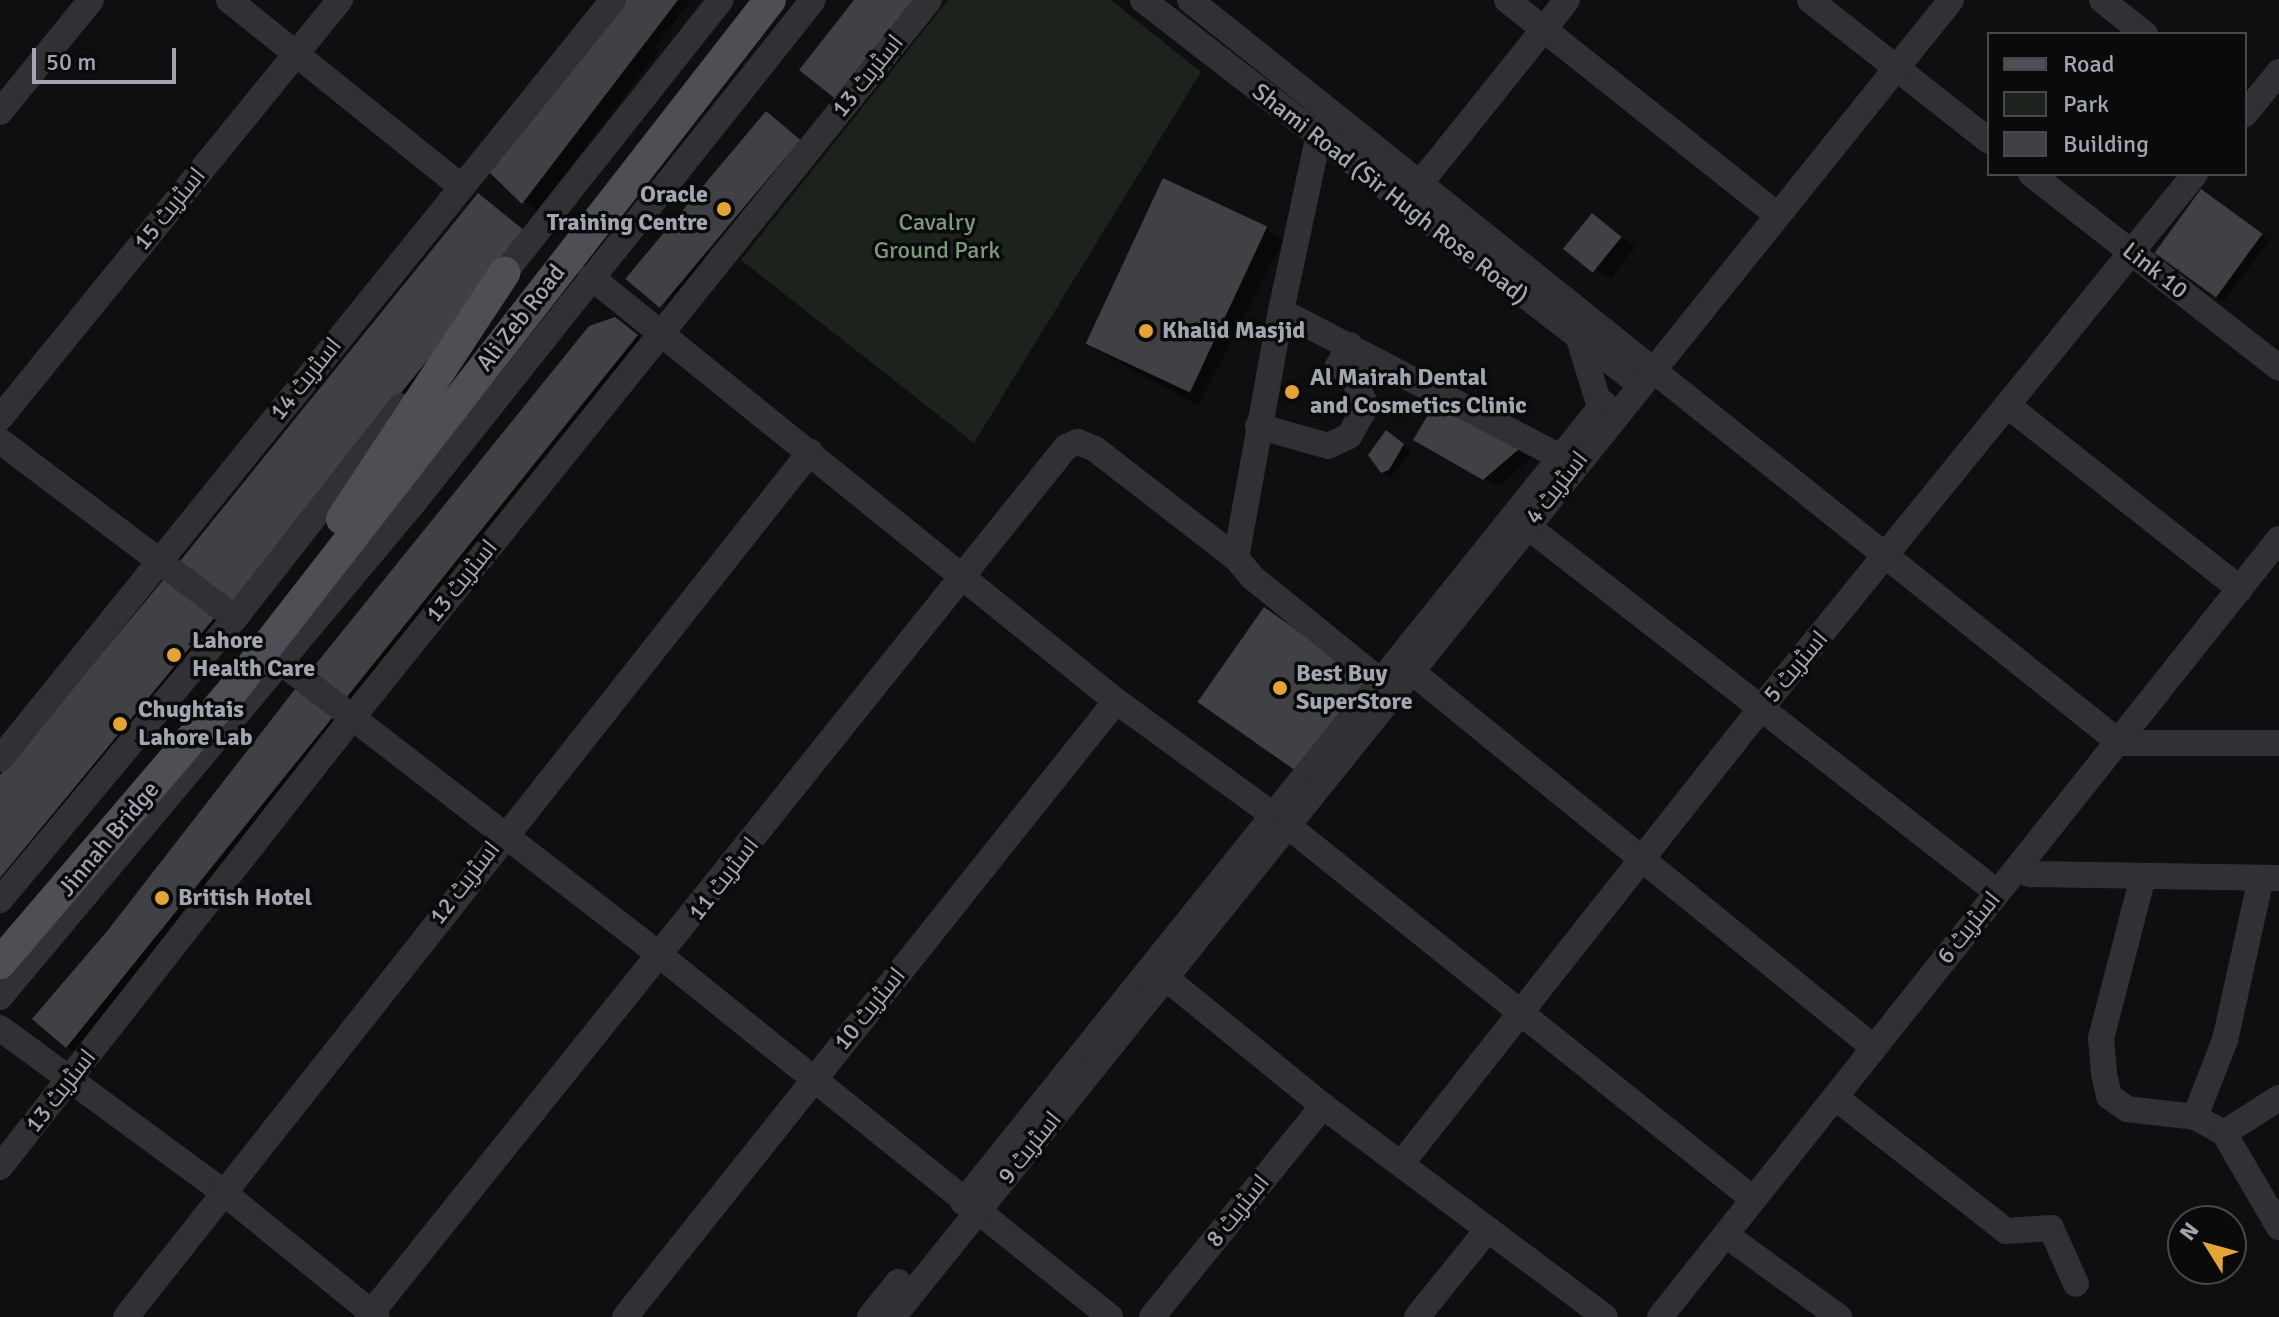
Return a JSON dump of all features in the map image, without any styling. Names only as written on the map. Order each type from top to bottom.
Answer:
[{"type":"main road","name":"Ali Zeb Road","points":[[260,638],[508,288],[745,0]]},
{"type":"main road","name":"Ali Zeb Road","points":[[260,638],[401,498],[770,0]]},
{"type":"main road","points":[[342,519],[421,398],[508,288]]},
{"type":"main road","points":[[350,470],[421,398]]},
{"type":"main road","name":"Jinnah Bridge","points":[[0,932],[75,851],[260,638]]},
{"type":"main road","name":"Jinnah Bridge","points":[[0,963],[89,865],[260,638]]},
{"type":"street","points":[[0,112],[91,0]]},
{"type":"street","points":[[229,0],[460,186]]},
{"type":"street","name":"اسٹریٹ 15","points":[[0,418],[340,0]]},
{"type":"street","name":"اسٹریٹ 14","points":[[0,759],[613,0]]},
{"type":"street","points":[[0,997],[260,638],[350,470],[508,288],[721,0]]},
{"type":"street","points":[[401,498],[591,277],[813,0]]},
{"type":"street","name":"اسٹریٹ 13","points":[[0,1167],[64,1079],[929,0]]},
{"type":"street","name":"Shami Road (Sir Hugh Rose Road)","points":[[1143,0],[1326,129],[1418,186],[1639,372]]},
{"type":"street","name":"Shami Road (Sir Hugh Rose Road)","points":[[1190,0],[1326,129],[1579,339],[1639,372]]},
{"type":"street","points":[[1507,0],[1777,215]]},
{"type":"street","points":[[1418,186],[1567,0]]},
{"type":"street","points":[[1810,0],[1987,139]]},
{"type":"street","name":"اسٹریٹ 4","points":[[1388,687],[1411,671],[1527,526],[1639,372],[1777,215],[1951,0]]},
{"type":"street","points":[[2102,0],[2142,32]]},
{"type":"street","points":[[2247,111],[2279,72]]},
{"type":"street","points":[[1326,129],[1281,311],[1236,558],[1388,687]]},
{"type":"street","name":"Link 10","points":[[2034,176],[2279,368]]},
{"type":"street","name":"اسٹریٹ 5","points":[[1401,1164],[1761,708],[2193,176]]},
{"type":"street","points":[[591,277],[1116,701],[1280,821],[1522,1009],[1753,1199]]},
{"type":"street","points":[[1281,311],[1558,456]]},
{"type":"street","points":[[1579,339],[1600,407]]},
{"type":"street","points":[[1258,426],[1328,446],[1349,436],[1366,406],[1352,374],[1338,366],[1350,345]]},
{"type":"street","points":[[870,1317],[973,1204],[1388,687],[1558,456],[1600,407],[1639,372],[1886,557],[2120,743],[2279,743]]},
{"type":"street","points":[[2007,405],[2240,589]]},
{"type":"street","points":[[0,441],[157,563],[260,638],[352,718],[662,957],[1110,1317]]},
{"type":"street","name":"اسٹریٹ 11","points":[[367,1316],[662,957],[1066,447],[1078,442],[1236,558]]},
{"type":"street","name":"اسٹریٹ 12","points":[[126,1317],[503,835],[810,452]]},
{"type":"street","points":[[1527,526],[1997,892]]},
{"type":"street","name":"اسٹریٹ 6","points":[[1660,1317],[1997,892],[2120,743],[2279,539]]},
{"type":"street","points":[[0,900],[260,638]]},
{"type":"street","points":[[1411,671],[1873,1047]]},
{"type":"street","name":"اسٹریٹ 10","points":[[625,1317],[1116,701]]},
{"type":"street","points":[[1280,821],[1167,979],[1323,1106],[1605,1317]]},
{"type":"street","points":[[2019,868],[2030,874],[2270,878],[2229,1026],[2195,1117]]},
{"type":"street","points":[[2143,877],[2101,1038],[2109,1096],[2127,1109],[2195,1117],[2224,1133],[2279,1227]]},
{"type":"street","name":"اسٹریٹ 9","points":[[893,1317],[973,1204],[1167,979]]},
{"type":"street","points":[[0,1028],[367,1316]]},
{"type":"street","points":[[1836,1098],[2006,1231],[2051,1228],[2076,1284]]},
{"type":"street","points":[[2224,1133],[2279,1098]]},
{"type":"street","name":"اسٹریٹ 8","points":[[1152,1317],[1323,1106]]},
{"type":"street","points":[[1417,1317],[1488,1229]]},
{"type":"street","points":[[1726,1235],[1839,1317]]},
{"type":"green space","name":"Cavalry Ground Park","points":[[948,0],[1111,0],[1201,72],[974,443],[741,260]]},
{"type":"building","points":[[619,0],[678,0],[522,204],[486,169]]},
{"type":"building","points":[[854,0],[915,0],[837,100],[799,70]]},
{"type":"building","points":[[766,111],[800,140],[660,308],[625,279]]},
{"type":"building","points":[[1163,178],[1267,227],[1190,392],[1086,344]]},
{"type":"building","points":[[2201,189],[2262,234],[2216,298],[2155,253]]},
{"type":"building","points":[[478,193],[529,235],[230,604],[178,563]]},
{"type":"building","points":[[1592,213],[1622,237],[1593,273],[1563,249]]},
{"type":"building","points":[[615,317],[638,335],[346,698],[311,670],[589,326]]},
{"type":"building","points":[[1437,400],[1519,449],[1483,480],[1413,440]]},
{"type":"building","points":[[1386,430],[1404,444],[1389,470],[1381,473],[1368,455]]},
{"type":"building","points":[[170,572],[220,611],[0,878],[0,775]]},
{"type":"building","name":"Best Buy SuperStore","points":[[1264,607],[1370,681],[1303,776],[1197,702]]},
{"type":"building","points":[[299,684],[336,713],[66,1048],[32,1019],[108,930]]},
{"type":"place","name":"Oracle Training Centre","points":[[724,209]]},
{"type":"place","name":"Khalid Masjid","points":[[1146,331]]},
{"type":"place","name":"Al Mairah Dental and Cosmetics Clinic","points":[[1292,392]]},
{"type":"place","name":"Lahore Health Care","points":[[174,655]]},
{"type":"place","name":"Best Buy SuperStore","points":[[1280,688]]},
{"type":"place","name":"Chughtais Lahore Lab","points":[[120,724]]},
{"type":"place","name":"British Hotel","points":[[162,898]]}]
